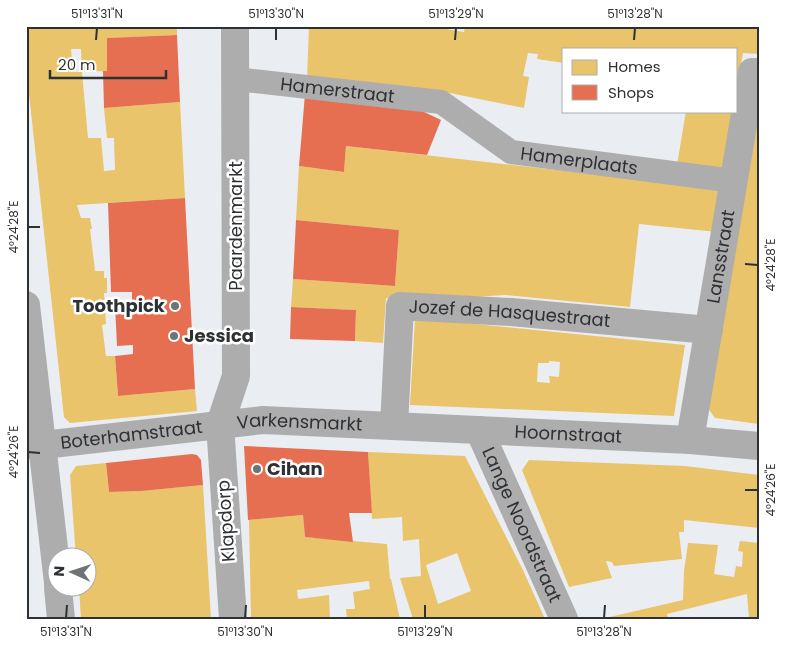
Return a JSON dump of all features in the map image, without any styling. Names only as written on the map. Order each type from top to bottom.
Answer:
[{"type":"street","name":"Paardenmarkt","points":[[220,424],[236,376],[235,26]]},
{"type":"street","name":"Lansstraat","points":[[690,440],[734,181],[755,72]]},
{"type":"street","name":"Hamerstraat","points":[[236,79],[441,102]]},
{"type":"street","name":"Hamerplaats","points":[[441,102],[511,152],[734,181]]},
{"type":"street","points":[[26,305],[34,445],[52,548]]},
{"type":"street","name":"Jozef de Hasquestraat","points":[[386,425],[400,306],[511,312],[708,330]]},
{"type":"street","name":"Varkensmarkt","points":[[220,424],[263,420],[386,425]]},
{"type":"street","name":"Boterhamstraat","points":[[34,445],[220,424]]},
{"type":"street","name":"Klapdorp","points":[[220,424],[233,619]]},
{"type":"street","name":"Hoornstraat","points":[[386,425],[690,440],[759,446]]},
{"type":"street","name":"Lange Noordstraat","points":[[479,430],[564,619]]},
{"type":"street","points":[[59,598],[61,619]]},
{"type":"building: Homes","points":[[26,26],[177,26],[177,35],[107,38],[107,71],[82,72],[88,138],[101,138],[104,171],[115,170],[114,138],[107,138],[104,108],[180,102],[185,198],[77,205],[81,218],[90,218],[95,271],[104,271],[104,278],[107,278],[107,293],[104,293],[106,324],[102,325],[106,356],[115,356],[118,396],[195,389],[197,411],[70,423],[64,417],[26,66]],"holes":[[[71,49],[81,49],[82,72],[73,72]]]},
{"type":"building: Homes","points":[[309,26],[428,26],[464,32],[465,26],[759,26],[759,54],[743,53],[738,80],[738,48],[562,48],[562,63],[537,59],[538,54],[528,53],[523,76],[529,77],[524,108],[445,92],[307,79]]},
{"type":"building: Homes","points":[[759,104],[759,424],[715,418],[707,407]]},
{"type":"building: Homes","points":[[686,112],[733,112],[722,173],[677,165]]},
{"type":"building: Homes","points":[[346,146],[722,189],[717,232],[639,224],[630,307],[505,295],[386,298],[383,343],[355,341],[356,310],[291,307],[293,279],[395,286],[399,230],[296,220],[299,166],[344,172]]},
{"type":"building: Homes","points":[[415,318],[685,345],[674,416],[410,405]],"holes":[[[560,362],[559,377],[549,376],[550,383],[537,382],[538,363]]]},
{"type":"building: Homes","points":[[368,452],[465,456],[523,570],[545,619],[413,619],[400,578],[421,576],[419,539],[403,541],[402,517],[372,519]],"holes":[[[457,553],[471,591],[438,604],[426,565]]]},
{"type":"building: Homes","points":[[529,460],[685,466],[759,475],[759,528],[684,520],[684,532],[679,532],[682,559],[614,566],[612,562],[606,561],[612,578],[569,587],[522,470]]},
{"type":"building: Homes","points":[[106,463],[109,492],[203,485],[211,619],[81,619],[80,598],[98,598],[98,548],[75,548],[70,475],[76,466]]},
{"type":"building: Homes","points":[[303,515],[305,537],[387,544],[390,579],[400,619],[347,619],[346,609],[355,609],[353,592],[370,589],[369,581],[297,590],[298,599],[329,595],[330,619],[251,619],[249,520]]},
{"type":"building: Homes","points":[[740,541],[759,543],[759,619],[749,619],[747,594],[667,614],[668,619],[601,619],[683,600],[684,571],[688,543],[718,545],[714,574],[734,577],[736,566],[742,567],[743,552],[738,551]]},
{"type":"building: Shops","points":[[177,35],[180,102],[104,108],[103,71],[107,71],[107,38]]},
{"type":"building: Shops","points":[[305,94],[418,109],[441,120],[427,155],[346,146],[344,172],[299,166]]},
{"type":"building: Shops","points":[[185,198],[195,389],[118,396],[115,356],[133,354],[133,345],[117,346],[115,305],[132,304],[132,292],[111,292],[108,203]]},
{"type":"building: Shops","points":[[296,220],[399,230],[395,286],[293,279]]},
{"type":"building: Shops","points":[[291,307],[356,310],[355,341],[290,339]]},
{"type":"building: Shops","points":[[244,446],[368,452],[372,513],[349,513],[353,542],[305,537],[303,515],[248,520]]},
{"type":"building: Shops","points":[[197,455],[201,460],[203,485],[109,492],[106,463]]},
{"type":"place","name":"Toothpick","points":[[175,306]]},
{"type":"place","name":"Jessica","points":[[174,336]]},
{"type":"place","name":"Cihan","points":[[257,469]]}]
